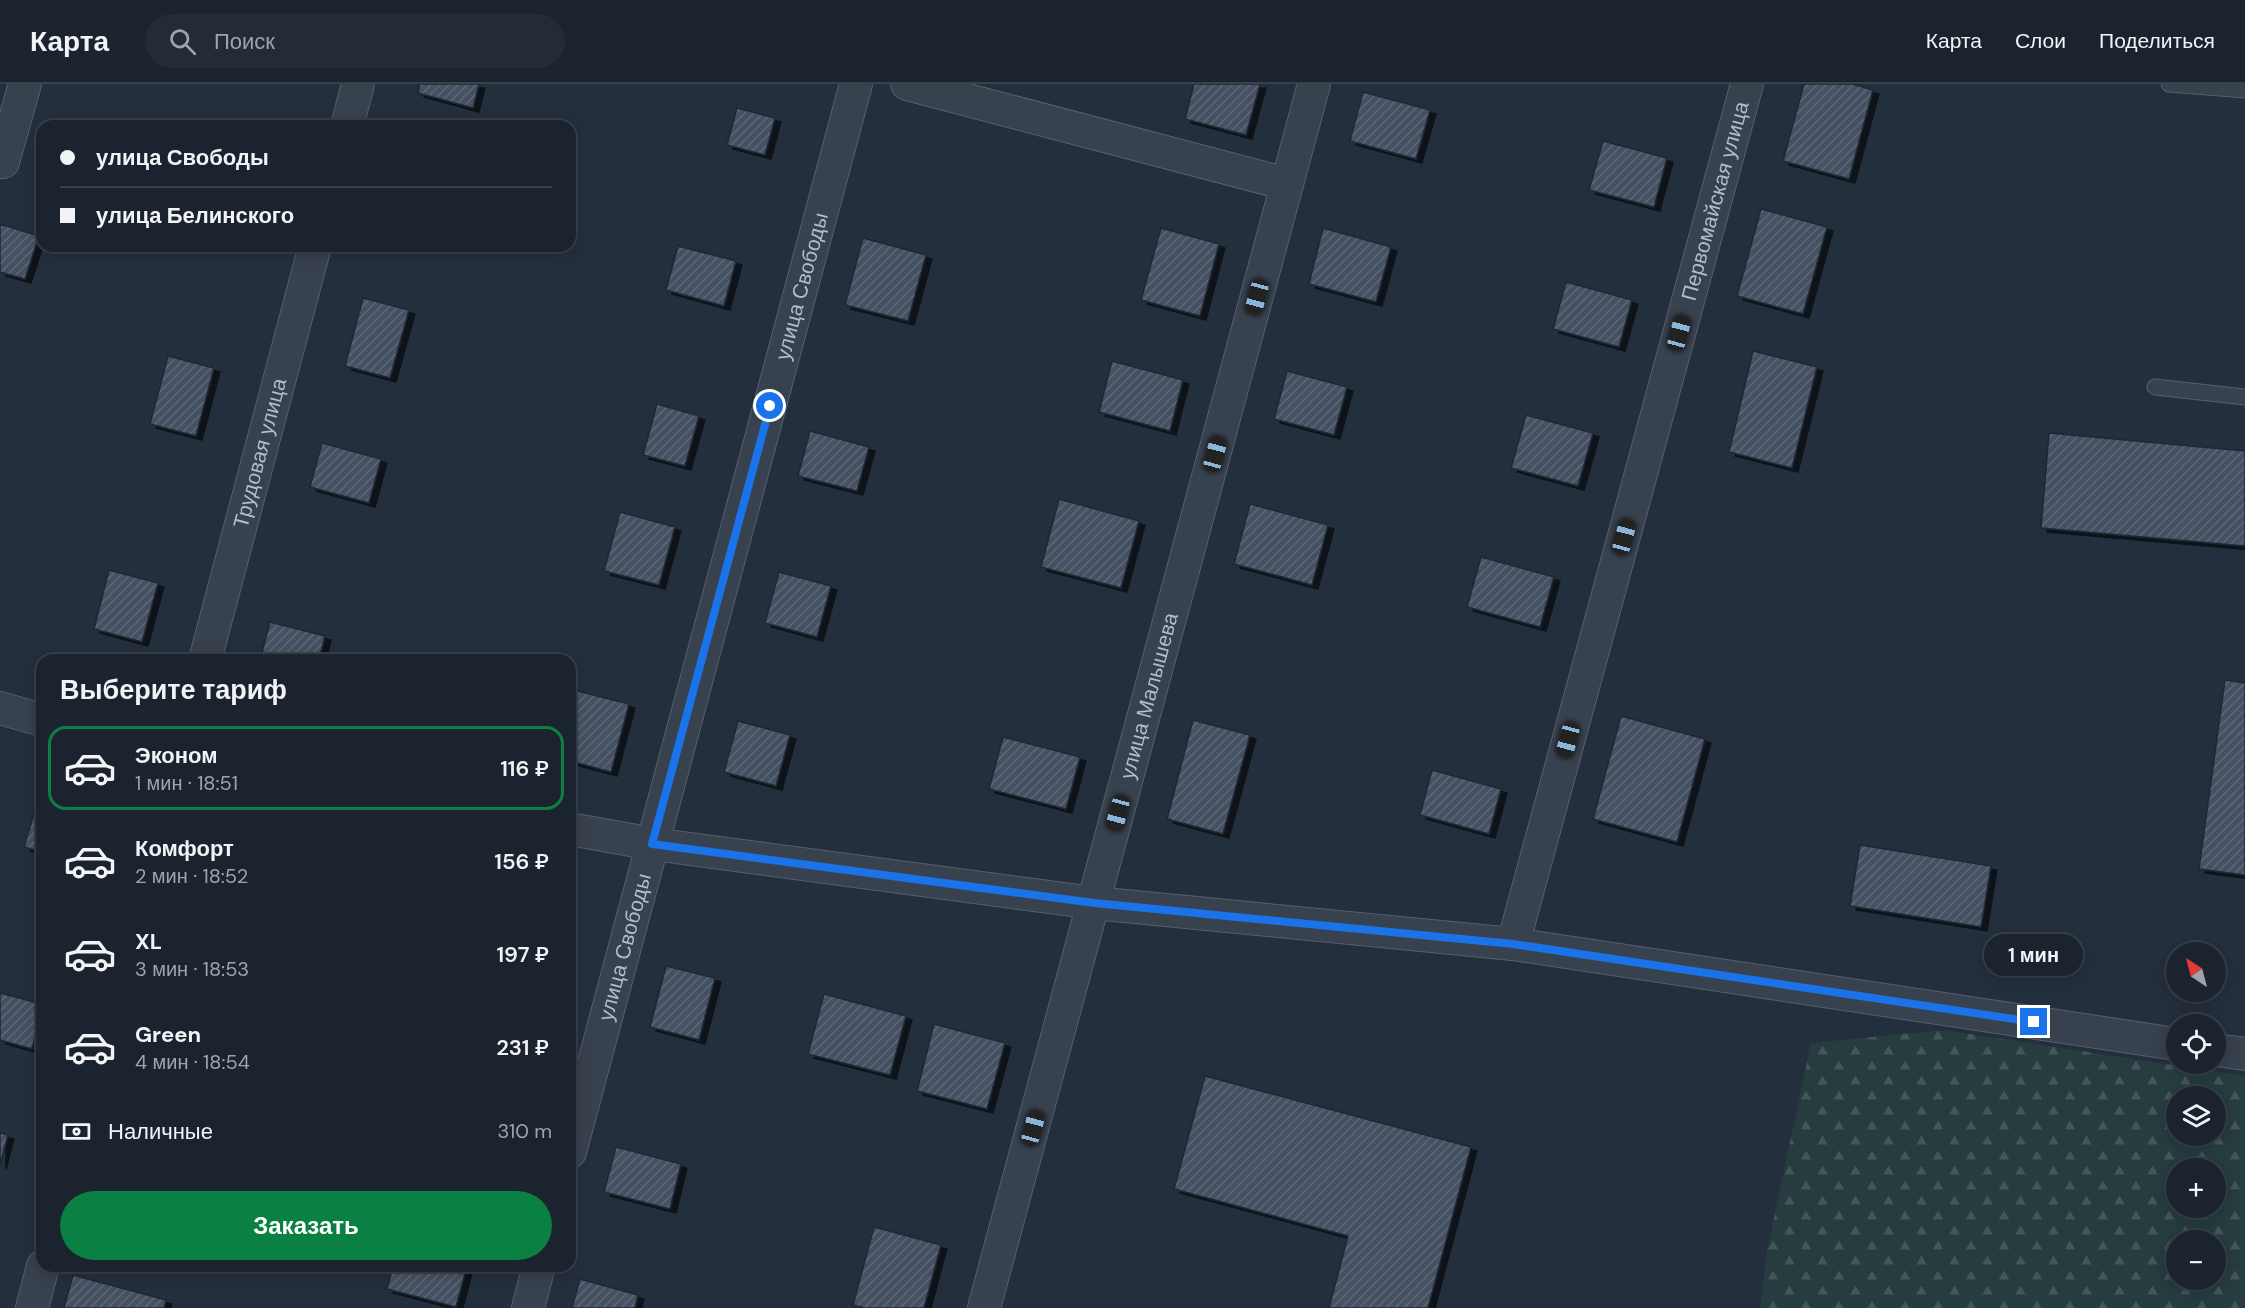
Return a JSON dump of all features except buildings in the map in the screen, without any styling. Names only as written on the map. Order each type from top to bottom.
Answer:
[{"type":"street","points":[[0,162],[3,162],[25,84]]},
{"type":"street","points":[[349,120],[358,84]]},
{"type":"street","name":"улица Свободы","points":[[576,1129],[856,84]]},
{"type":"street","points":[[907,84],[1287,184]]},
{"type":"street","name":"улица Малышева","points":[[984,1308],[1314,84]]},
{"type":"street","name":"Первомайская улица","points":[[1513,944],[1747,84]]},
{"type":"street","name":"Трудовая улица","points":[[207,654],[313,252]]},
{"type":"street","points":[[0,708],[36,718]]},
{"type":"street","points":[[576,830],[652,844],[1094,903],[1513,944],[2166,1042]]},
{"type":"street","points":[[2226,1051],[2245,1054]]},
{"type":"street","points":[[32,1308],[41,1272]]},
{"type":"street","points":[[528,1308],[537,1272]]},
{"type":"lane","points":[[2169,84],[2245,90]]},
{"type":"lane","points":[[2155,387],[2245,398]]},
{"type":"green space","points":[[1944,1030],[2166,1064],[2166,1074],[2226,1073],[2245,1076],[2245,1308],[1760,1308],[1767,1251],[1811,1043]]},
{"type":"route","points":[[770,406],[652,844],[1094,903],[1513,944],[2034,1022]]}]
